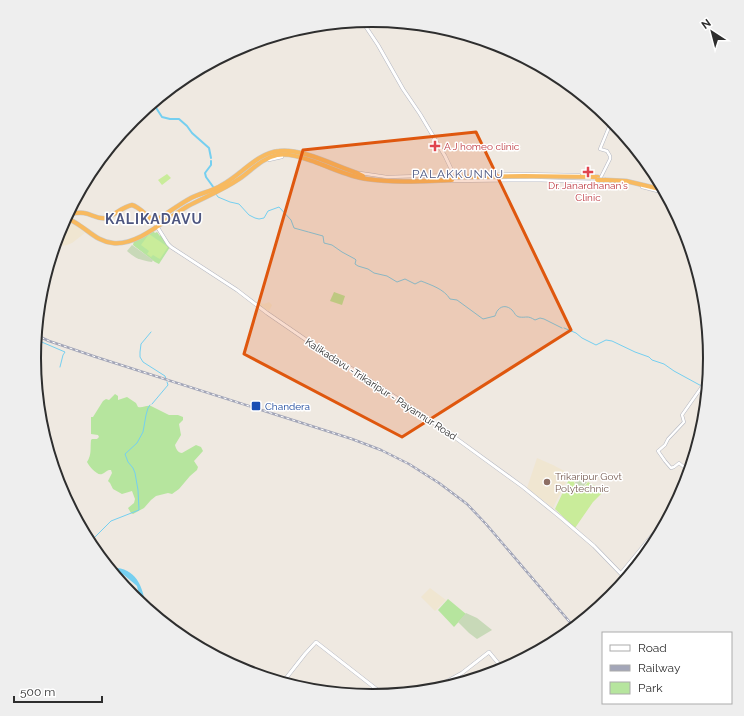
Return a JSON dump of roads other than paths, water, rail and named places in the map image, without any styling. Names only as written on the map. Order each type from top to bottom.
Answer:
[{"type":"highway","points":[[74,213],[83,212],[97,218],[102,218],[108,217],[123,208],[132,205],[137,207],[153,220],[158,219],[181,204],[230,181],[258,159],[278,151],[302,153],[357,173],[360,176],[381,178],[627,179],[655,186]]},
{"type":"highway","points":[[71,220],[95,237],[104,241],[114,243],[129,242],[137,239],[186,207],[220,191],[266,159],[282,155],[294,155],[350,175],[366,179],[389,181],[455,178]]},
{"type":"highway","points":[[601,179],[626,181],[657,190]]},
{"type":"main road","points":[[366,27],[445,156],[455,178]]},
{"type":"main road","name":"Kalikadavu -Trikaripur - Payannur Road","points":[[153,220],[171,247],[237,290],[267,313],[318,348],[362,374],[433,422],[523,487],[568,523],[621,573]]},
{"type":"main road","points":[[286,678],[316,642],[376,689]]},
{"type":"main road","points":[[449,680],[462,673],[489,652],[498,664]]},
{"type":"street","points":[[601,179],[610,159],[607,151],[600,149],[609,127]]},
{"type":"street","points":[[232,183],[238,182],[266,161],[284,156],[297,158],[354,178],[379,182],[421,183],[601,179],[657,190]]},
{"type":"street","points":[[684,467],[679,462],[671,468],[658,451],[684,422],[682,415],[701,387]]},
{"type":"street","points":[[621,573],[650,538]]},
{"type":"water","points":[[116,568],[125,570],[136,579],[140,585],[145,598],[138,592],[137,586]]},
{"type":"waterway","points":[[156,107],[162,117],[179,119],[187,126],[192,133],[209,148],[211,158]]},
{"type":"waterway","points":[[211,161],[211,165],[205,173],[206,177],[214,188]]},
{"type":"waterway","points":[[216,194],[218,197],[239,204],[249,215],[259,219],[264,218],[268,211],[279,207],[291,220],[294,228],[323,236],[324,243],[332,245],[355,259],[355,264],[358,266],[368,269],[374,273],[387,276],[397,282],[405,279],[415,284],[421,281],[433,286],[441,290],[450,299],[457,300],[483,319],[495,316],[501,307],[507,307],[518,317],[529,317],[535,320],[540,318],[562,328]]},
{"type":"waterway","points":[[564,328],[576,333],[582,338],[596,345],[606,340],[612,341],[664,364],[701,386]]},
{"type":"waterway","points":[[151,332],[141,344],[140,357],[143,362],[165,376],[166,379]]},
{"type":"waterway","points":[[42,342],[65,352],[60,367]]},
{"type":"waterway","points":[[152,404],[168,385],[167,382]]},
{"type":"waterway","points":[[94,538],[111,521],[139,510],[135,473],[125,454],[137,443],[143,432],[146,415],[150,405]]},
{"type":"railway","points":[[42,338],[96,357],[352,439],[381,450],[409,464],[439,483],[467,504],[486,524],[571,623]]},
{"type":"place","name":"A J homeo clinic","points":[[435,146]]},
{"type":"place","name":"Dr. Janardhanan's Clinic","points":[[588,172]]},
{"type":"place","name":"Chandera","points":[[256,406]]},
{"type":"place","name":"Trikaripur Govt Polytechnic","points":[[547,482]]},
{"type":"district","name":"PALAKKUNNU","points":[[458,174]]},
{"type":"district","name":"KALIKADAVU","points":[[154,219]]}]
